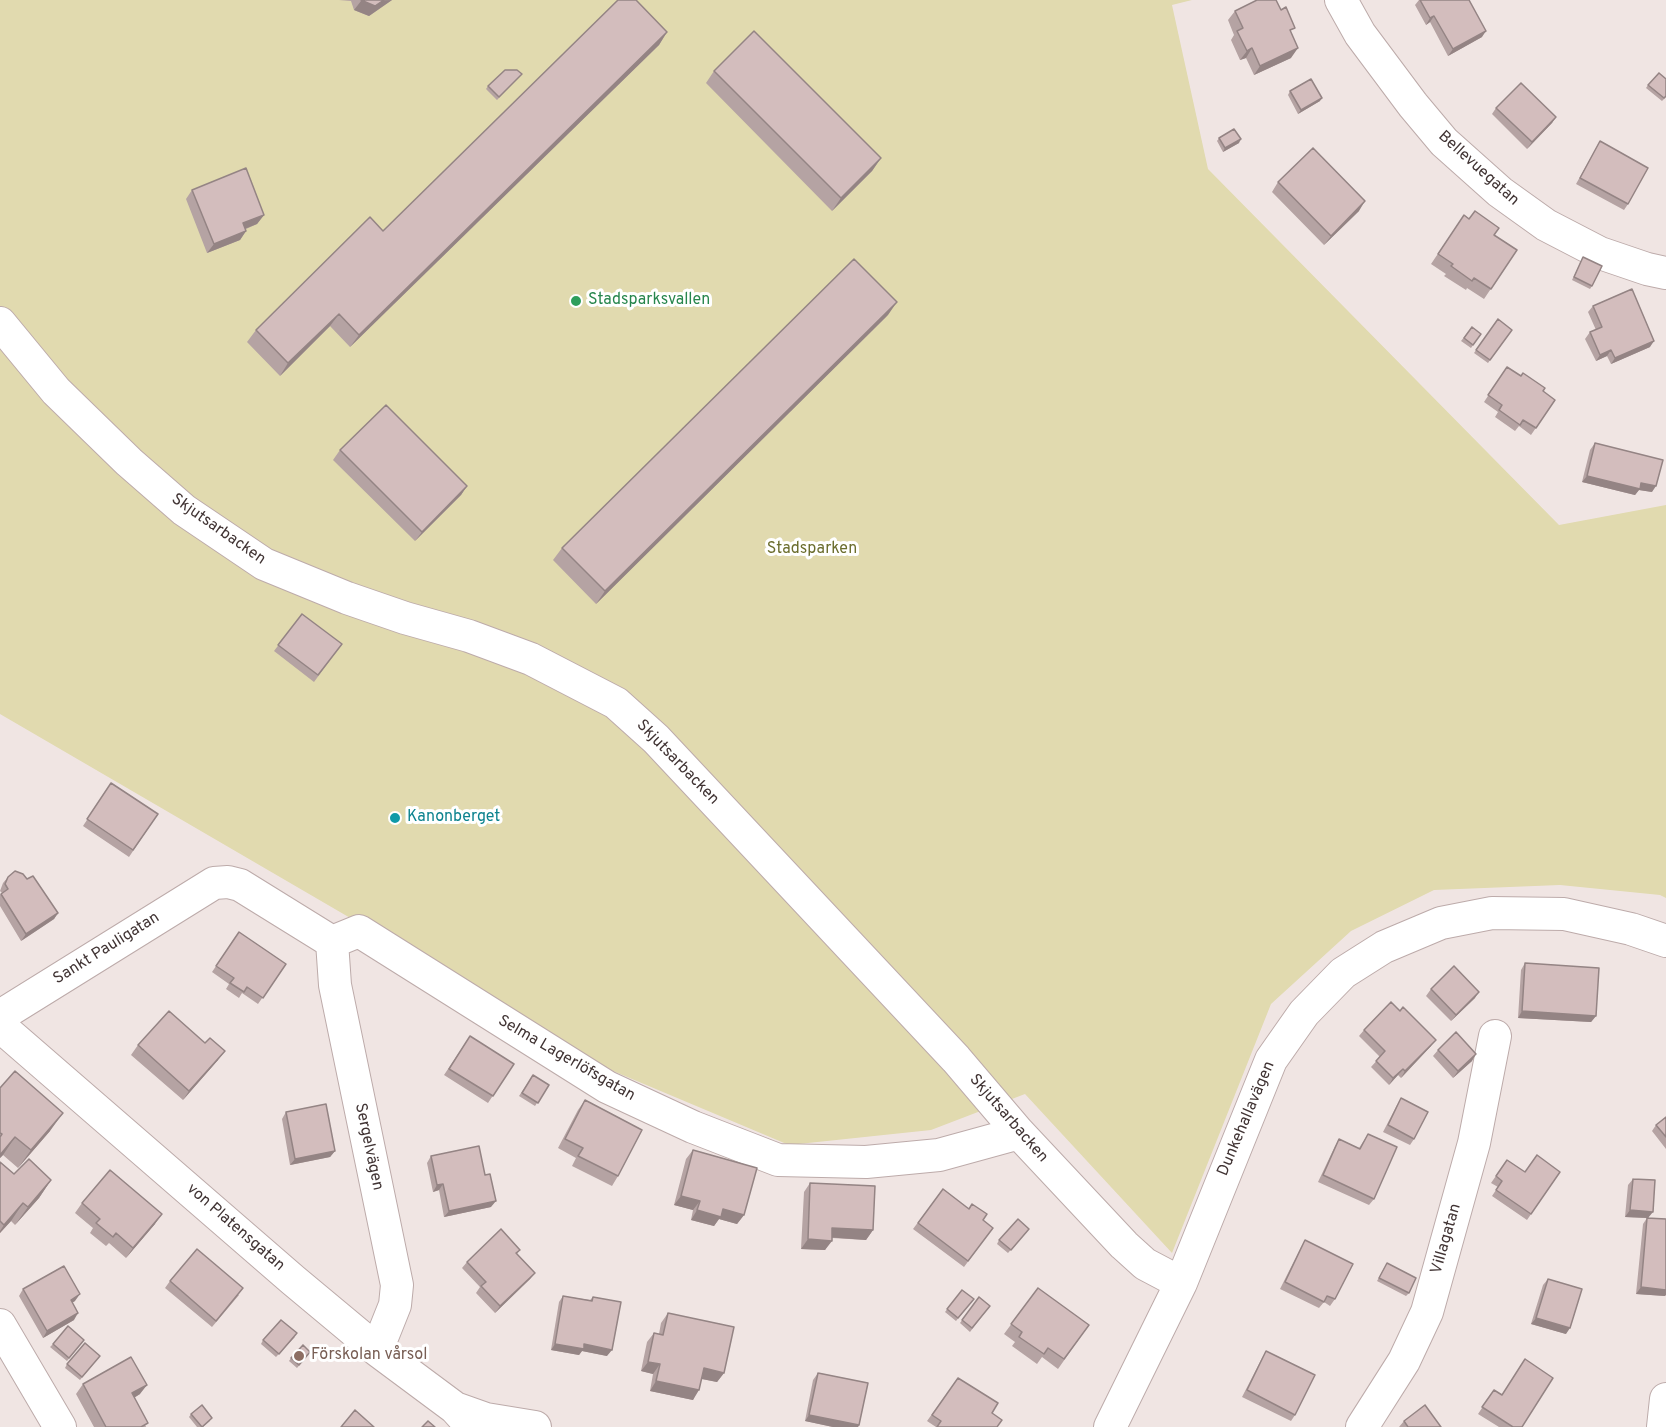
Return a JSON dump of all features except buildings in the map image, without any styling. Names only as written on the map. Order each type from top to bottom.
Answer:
[{"type":"street","name":"Bellevuegatan","points":[[1341,0],[1360,34],[1413,105],[1444,142],[1500,192],[1546,225],[1600,253],[1666,273]]},
{"type":"street","name":"Skjutsarbacken","points":[[0,323],[27,358],[63,398],[129,462],[184,510],[264,564],[347,598],[405,618],[469,636],[531,659],[616,703],[656,739],[934,1035],[1019,1133],[1124,1245],[1145,1264],[1181,1283]]},
{"type":"street","name":"Sankt Pauligatan","points":[[0,1016],[214,883],[228,882],[240,885],[332,942]]},
{"type":"street","name":"Dunkehallavägen","points":[[1110,1427],[1181,1283],[1271,1060],[1304,1013],[1343,973],[1384,947],[1441,923],[1492,913],[1564,914],[1631,929],[1666,941]]},
{"type":"street","name":"Selma Lagerlöfsgatan","points":[[332,942],[359,931],[607,1087],[693,1127],[778,1160],[866,1162],[939,1155],[1019,1133]]},
{"type":"street","name":"Sergelvägen","points":[[332,942],[335,985],[397,1285],[395,1305],[377,1350]]},
{"type":"street","name":"von Platensgatan","points":[[0,1026],[293,1280],[464,1418],[535,1427]]},
{"type":"street","name":"Villagatan","points":[[1362,1427],[1404,1361],[1427,1312],[1474,1143],[1495,1036]]},
{"type":"street","points":[[0,1325],[60,1427]]},
{"type":"street","points":[[1663,1427],[1666,1399]]},
{"type":"green space","name":"Stadsparken","points":[[0,0],[1192,0],[1172,5],[1208,169],[1559,525],[1666,505],[1666,898],[1660,895],[1560,885],[1434,890],[1351,931],[1271,1004],[1172,1253],[1025,1094],[931,1130],[789,1145],[613,1071],[0,714]]},
{"type":"place","name":"Stadsparksvallen","points":[[576,301]]},
{"type":"place","name":"Kanonberget","points":[[395,818]]},
{"type":"place","name":"Förskolan vårsol","points":[[299,1356]]}]
